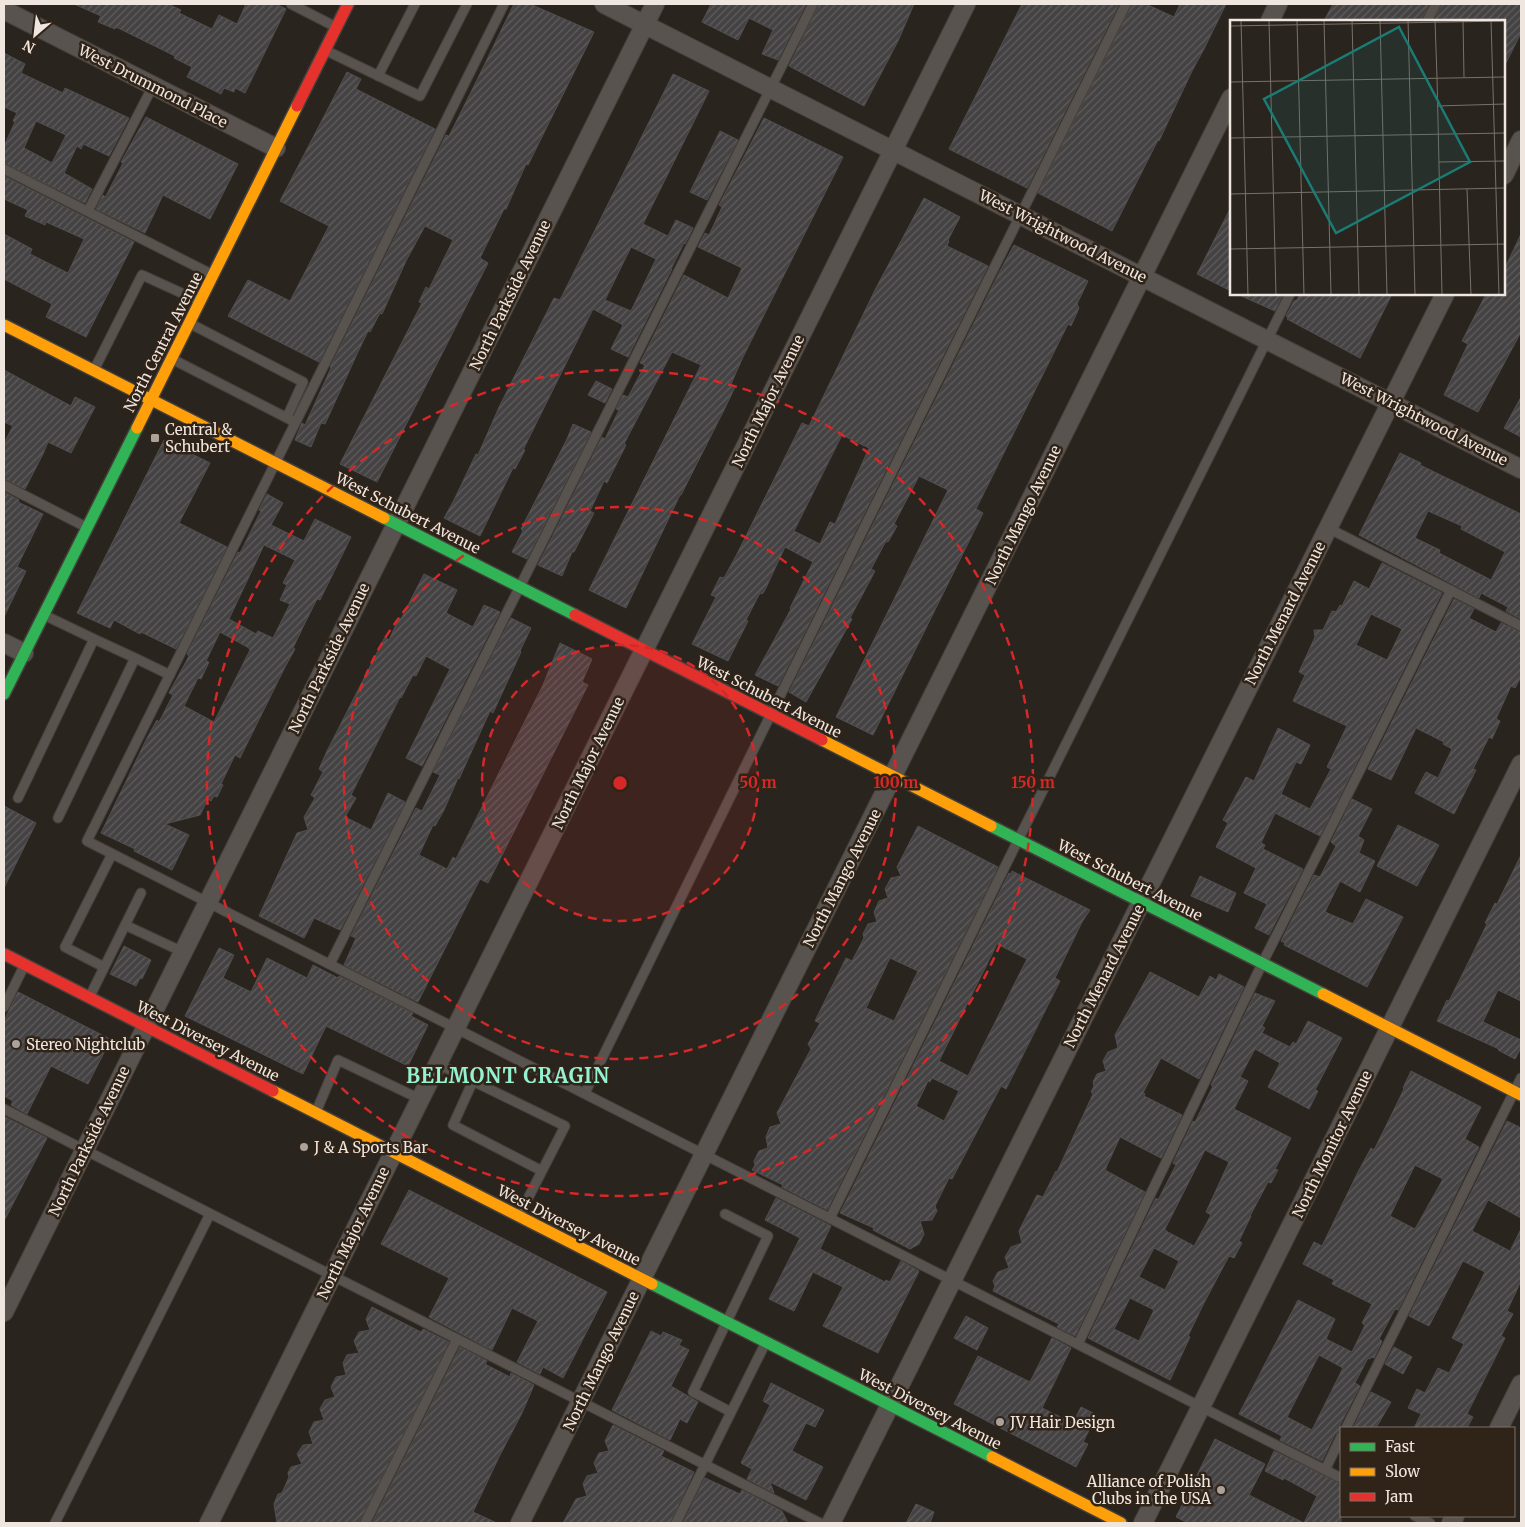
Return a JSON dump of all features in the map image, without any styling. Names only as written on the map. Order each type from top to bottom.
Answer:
[{"type":"street","name":"North Central Avenue","points":[[4,694],[348,4]]},
{"type":"street","name":"West Wrightwood Avenue","points":[[604,4],[1390,402],[1520,464]]},
{"type":"street","name":"North Parkside Avenue","points":[[4,1312],[655,4]]},
{"type":"street","name":"North Major Avenue","points":[[209,1523],[966,4]]},
{"type":"street","points":[[1270,20],[1278,4]]},
{"type":"street","name":"West Drummond Place","points":[[4,10],[276,148]]},
{"type":"street","name":"North Mango Avenue","points":[[520,1523],[1230,100]]},
{"type":"street","points":[[1505,173],[1521,140]]},
{"type":"street","name":"North Menard Avenue","points":[[831,1523],[1444,295]]},
{"type":"street","name":"West Schubert Avenue","points":[[4,325],[1518,1094]]},
{"type":"street","points":[[4,643],[24,653]]},
{"type":"street","name":"North Monitor Avenue","points":[[1143,1523],[1521,764]]},
{"type":"street","name":"West Diversey Avenue","points":[[4,955],[1121,1523]]},
{"type":"street","points":[[1500,1427],[1521,1384]]},
{"type":"lane","points":[[291,4],[337,27]]},
{"type":"lane","points":[[378,76],[415,4]]},
{"type":"lane","points":[[326,50],[420,96],[467,4]]},
{"type":"lane","points":[[504,4],[87,841],[1340,1478]]},
{"type":"lane","points":[[330,964],[813,4]]},
{"type":"lane","points":[[585,1093],[771,714],[1126,4]]},
{"type":"lane","points":[[1428,20],[1436,4]]},
{"type":"lane","points":[[88,212],[153,86]]},
{"type":"lane","points":[[4,169],[213,275]]},
{"type":"lane","points":[[93,371],[142,275],[200,301]]},
{"type":"lane","points":[[830,1218],[1290,295]]},
{"type":"lane","points":[[189,323],[313,386]]},
{"type":"lane","points":[[171,359],[296,422]]},
{"type":"lane","points":[[287,417],[303,382]]},
{"type":"lane","points":[[4,485],[87,527]]},
{"type":"lane","points":[[1328,528],[1521,626]]},
{"type":"lane","points":[[1078,1344],[1262,964],[1451,590]]},
{"type":"lane","points":[[43,615],[170,674]]},
{"type":"lane","points":[[18,798],[94,639]]},
{"type":"lane","points":[[58,818],[135,658]]},
{"type":"lane","points":[[104,967],[64,947],[112,854]]},
{"type":"lane","points":[[90,998],[141,893]]},
{"type":"lane","points":[[125,925],[183,952]]},
{"type":"lane","points":[[4,1006],[25,965]]},
{"type":"lane","points":[[315,1113],[338,1060],[420,1099]]},
{"type":"lane","points":[[438,1064],[565,1126],[518,1216]]},
{"type":"lane","points":[[1347,1427],[1518,1094],[1521,1078]]},
{"type":"lane","points":[[473,1081],[453,1126],[542,1171]]},
{"type":"lane","points":[[4,1109],[820,1523]]},
{"type":"lane","points":[[55,1523],[210,1214]]},
{"type":"lane","points":[[725,1214],[768,1236],[728,1323],[693,1392],[731,1412]]},
{"type":"lane","points":[[365,1523],[457,1339]]},
{"type":"lane","points":[[676,1523],[766,1342]]},
{"type":"lane","points":[[1325,1470],[1340,1439]]},
{"type":"lane","points":[[1417,1517],[1430,1523]]},
{"type":"building","points":[[74,4],[168,4],[181,10],[179,13],[212,29],[219,15],[237,24],[246,4],[276,4],[286,9],[245,93],[235,88],[234,92],[224,88],[221,94],[187,77],[192,67],[174,58],[175,56],[116,27],[115,29],[98,22],[101,16]]},
{"type":"building","points":[[514,4],[530,4],[594,32],[480,258],[488,263],[377,482],[340,464],[422,303],[419,302],[426,287],[429,289],[453,240],[425,226],[406,261],[382,314],[380,313],[370,332],[368,331],[325,424],[321,423],[311,447],[295,440],[302,423],[305,425],[330,367],[446,135],[449,136]]},
{"type":"building","points":[[711,4],[806,4],[778,60],[762,54],[773,30],[749,18],[738,40],[702,22]]},
{"type":"building","points":[[819,4],[914,4],[898,41],[864,106],[789,66]]},
{"type":"building","points":[[1022,4],[1119,4],[1027,188],[949,149]]},
{"type":"building","points":[[1132,4],[1146,4],[1174,17],[1180,4],[1226,4],[1159,141],[1112,231],[1038,193]]},
{"type":"building","points":[[1333,4],[1429,4],[1421,20],[1325,20]]},
{"type":"building","points":[[1442,4],[1521,4],[1521,33],[1505,65],[1505,20],[1434,20]]},
{"type":"building","points":[[4,53],[25,64],[21,73],[63,93],[65,88],[129,118],[109,156],[83,144],[81,149],[77,146],[64,173],[92,189],[85,203],[4,163],[4,146],[17,113],[4,107]],"holes":[[[36,121],[66,135],[52,163],[24,148]]]},
{"type":"building","points":[[347,72],[361,79],[356,89],[435,129],[319,362],[228,316],[248,280],[290,301],[329,226],[280,201]]},
{"type":"building","points":[[673,74],[709,91],[643,224],[668,236],[676,220],[693,228],[628,357],[611,349],[623,325],[593,309],[523,450],[525,450],[515,469],[513,468],[480,536],[444,518],[476,454],[478,455],[500,405],[554,298],[560,300]],"holes":[[[631,247],[656,259],[631,311],[605,300]]]},
{"type":"building","points":[[146,117],[238,164],[210,219],[163,195],[145,233],[96,209],[103,195],[105,197],[107,194],[123,163],[121,162]]},
{"type":"building","points":[[764,118],[843,157],[743,357],[731,384],[735,387],[680,495],[626,608],[589,590],[701,365],[672,352],[624,444],[626,445],[607,483],[604,481],[590,511],[594,513],[574,552],[572,552],[562,576],[538,565],[602,437],[605,439],[619,410],[616,409],[623,395],[628,397],[645,365],[640,363],[684,275],[728,298],[742,268],[698,247],[705,233],[709,235],[722,207],[719,205]]},
{"type":"building","points":[[720,131],[738,140],[707,200],[690,192]]},
{"type":"building","points":[[4,176],[134,242],[86,337],[46,317],[52,304],[4,279],[4,234],[32,249],[30,254],[68,273],[84,239],[46,222],[45,225],[25,216],[28,210],[4,199]]},
{"type":"building","points":[[924,198],[960,217],[948,240],[947,246],[988,266],[778,686],[755,675],[791,609],[813,562],[785,547],[764,592],[760,593],[746,620],[748,621],[728,661],[692,644],[716,597],[711,595],[720,577],[724,578],[737,554],[802,423],[809,426],[876,288]],"holes":[[[842,435],[869,448],[835,524],[830,522],[820,544],[794,531]]]},
{"type":"building","points":[[1230,209],[1230,290],[1197,274]]},
{"type":"building","points":[[1521,234],[1521,332],[1478,412],[1444,395],[1468,344],[1462,341],[1485,295],[1505,295],[1505,268]]},
{"type":"building","points":[[1014,245],[1088,281],[1077,304],[1079,308],[1071,326],[1068,324],[976,509],[983,513],[873,735],[836,717],[948,490],[919,476],[894,524],[897,526],[888,542],[886,541],[871,569],[875,571],[850,618],[852,619],[806,702],[789,692]]},
{"type":"building","points":[[1239,295],[1280,295],[1282,296],[1275,311]]},
{"type":"building","points":[[1300,295],[1392,295],[1360,358],[1287,319],[1288,317],[1286,316],[1294,301],[1297,300]]},
{"type":"building","points":[[4,370],[71,406],[75,397],[95,407],[71,453],[48,442],[25,489],[4,479],[4,443],[13,426],[4,422]]},
{"type":"building","points":[[596,381],[612,389],[605,403],[588,395]]},
{"type":"building","points":[[1521,397],[1521,437],[1504,428]]},
{"type":"building","points":[[573,424],[591,432],[527,559],[512,552],[523,531],[521,529]]},
{"type":"building","points":[[164,440],[210,463],[179,523],[227,547],[176,649],[141,632],[140,634],[114,620],[110,628],[77,613]]},
{"type":"building","points":[[1400,453],[1421,463],[1420,465],[1521,514],[1521,619],[1506,611],[1508,607],[1481,593],[1479,598],[1359,535]],"holes":[[[1428,511],[1462,526],[1461,529],[1505,552],[1491,580],[1439,553],[1440,550],[1415,538]]]},
{"type":"building","points":[[4,492],[19,500],[18,502],[43,514],[17,567],[26,571],[4,617]]},
{"type":"building","points":[[267,494],[283,503],[271,525],[304,541],[315,519],[351,537],[320,600],[317,599],[293,648],[295,649],[240,758],[235,755],[217,797],[214,796],[211,801],[208,799],[200,815],[165,824],[189,835],[172,870],[134,851],[135,849],[101,833],[147,738],[157,720],[159,722],[173,695],[169,693],[189,656],[187,654],[238,552],[240,553],[261,511],[259,510]],"holes":[[[264,545],[295,560],[283,583],[287,585],[280,600],[290,604],[273,638],[258,631],[256,634],[229,619]],[[220,632],[250,650],[214,722],[184,706],[198,678],[201,679],[209,662],[206,661]]]},
{"type":"building","points":[[1382,563],[1442,593],[1320,836],[1275,813],[1261,843],[1265,845],[1263,849],[1303,869],[1269,935],[1255,928],[1267,904],[1244,893],[1256,868],[1216,847],[1228,823],[1223,820],[1246,777],[1254,781],[1278,728],[1310,745],[1301,764],[1296,762],[1281,794],[1310,809],[1331,769],[1327,767],[1347,726],[1293,701],[1305,675],[1299,672],[1315,637],[1314,630],[1323,630],[1332,611],[1336,612],[1340,605],[1342,606],[1354,581],[1369,589]],"holes":[[[1371,614],[1402,629],[1387,660],[1356,645]]]},
{"type":"building","points":[[424,574],[457,590],[446,613],[473,627],[484,605],[500,612],[422,766],[406,758],[450,669],[426,656],[416,676],[413,675],[351,795],[356,798],[345,817],[371,830],[388,793],[405,802],[340,930],[314,918],[304,938],[259,916],[297,833],[308,830],[304,817],[315,798],[311,795],[323,772],[319,769],[327,751],[385,637],[389,640]]},
{"type":"building","points":[[1454,599],[1474,609],[1469,618],[1496,632],[1501,623],[1521,632],[1521,677],[1515,688],[1511,686],[1496,719],[1500,721],[1492,739],[1489,737],[1473,769],[1476,770],[1454,814],[1415,793],[1426,772],[1438,778],[1452,749],[1443,744],[1444,742],[1416,728],[1391,780],[1368,769]]},
{"type":"building","points":[[511,618],[531,628],[493,713],[490,711],[444,810],[435,826],[433,825],[419,855],[447,869],[453,857],[456,859],[543,685],[560,643],[592,659],[582,682],[588,685],[488,883],[480,879],[418,1002],[344,965],[356,938],[351,936],[416,808],[422,811],[440,775],[433,772]]},
{"type":"building","points":[[1352,799],[1372,809],[1358,836],[1364,840],[1359,853],[1375,861],[1360,892],[1340,881],[1325,912],[1353,924],[1366,899],[1403,917],[1367,987],[1284,945],[1285,943],[1281,941],[1314,875],[1320,877],[1336,846],[1331,842]]},
{"type":"building","points":[[4,806],[36,823],[4,888]]},
{"type":"building","points":[[1398,825],[1439,845],[1417,886],[1377,866]]},
{"type":"building","points":[[918,826],[998,867],[827,1210],[752,1170],[759,1151],[768,1148],[766,1137],[770,1127],[781,1124],[777,1113],[811,1049],[808,1044],[820,1023],[815,1021],[846,958],[852,961],[864,938],[863,934],[868,924],[877,922],[874,912],[879,901],[888,898],[885,889],[891,878],[901,876],[897,867]],"holes":[[[890,958],[918,971],[894,1021],[866,1008]]]},
{"type":"building","points":[[1521,855],[1521,1001],[1498,990],[1483,1022],[1521,1040],[1521,1048],[1515,1059],[1499,1049],[1437,1021],[1447,1000],[1449,1001],[1487,924],[1485,923],[1495,903],[1497,904]]},
{"type":"building","points":[[1012,871],[1090,910],[1082,922],[1055,978],[1060,981],[1006,1089],[1001,1086],[952,1179],[949,1178],[935,1206],[937,1211],[932,1220],[920,1221],[924,1234],[919,1244],[910,1249],[873,1230],[874,1228],[840,1213],[1009,873],[1011,874]],"holes":[[[997,944],[1027,959],[968,1076],[939,1061]],[[932,1078],[959,1091],[944,1121],[916,1106],[928,1081],[930,1082]]]},
{"type":"building","points":[[1200,876],[1236,893],[1228,912],[1191,896]]},
{"type":"building","points":[[124,946],[151,960],[142,979],[140,978],[136,986],[110,974]]},
{"type":"building","points":[[219,948],[234,955],[223,978],[251,992],[267,958],[307,978],[313,965],[413,1013],[411,1016],[428,1025],[408,1066],[326,1026],[303,1074],[185,1016]]},
{"type":"building","points":[[1150,972],[1199,997],[1210,976],[1216,980],[1219,974],[1244,987],[1199,1079],[1161,1058],[1143,1093],[1145,1094],[1144,1096],[1182,1115],[1161,1158],[1120,1137],[1105,1170],[1145,1192],[1075,1336],[1057,1327],[1059,1324],[993,1291],[995,1286],[993,1281],[998,1272],[1009,1268],[1005,1257],[1011,1247],[1022,1243],[1019,1231],[1037,1195],[1043,1197],[1057,1172],[1093,1094],[1091,1092],[1094,1086],[1093,1082],[1097,1074],[1106,1071],[1103,1061],[1108,1052],[1118,1048],[1115,1035]]},
{"type":"building","points":[[18,992],[108,1038],[109,1043],[88,1084],[51,1066],[27,1114],[11,1105],[13,1101],[4,1096],[4,1021]]},
{"type":"building","points":[[1255,993],[1275,1001],[1262,1026],[1265,1028],[1262,1033],[1290,1047],[1293,1042],[1296,1044],[1308,1021],[1342,1038],[1315,1090],[1318,1091],[1309,1109],[1268,1087],[1280,1063],[1255,1049],[1240,1077],[1248,1081],[1234,1109],[1291,1138],[1275,1169],[1278,1170],[1271,1183],[1268,1182],[1250,1216],[1239,1241],[1242,1243],[1234,1258],[1229,1256],[1204,1303],[1170,1380],[1088,1338],[1156,1198],[1158,1200],[1176,1165],[1173,1163],[1193,1121],[1195,1122],[1213,1086],[1211,1085]],"holes":[[[1205,1150],[1229,1162],[1206,1212],[1211,1215],[1194,1246],[1165,1229]],[[1154,1248],[1179,1261],[1165,1290],[1139,1277]],[[1130,1298],[1154,1310],[1139,1341],[1114,1329]]]},
{"type":"building","points":[[1411,1071],[1481,1107],[1465,1139],[1479,1147],[1398,1310],[1395,1309],[1379,1339],[1382,1341],[1374,1358],[1368,1358],[1355,1383],[1360,1386],[1340,1425],[1340,1432],[1335,1434],[1322,1461],[1280,1440],[1282,1436],[1239,1414],[1298,1300],[1335,1319],[1326,1339],[1352,1352],[1365,1325],[1362,1323],[1372,1304],[1332,1284],[1334,1280],[1303,1264],[1314,1242],[1322,1246],[1358,1172],[1371,1148],[1374,1150]],"holes":[[[1415,1165],[1443,1179],[1415,1229],[1390,1216]],[[1319,1355],[1343,1368],[1312,1430],[1287,1417]]]},
{"type":"building","points":[[5,1117],[47,1138],[4,1221],[4,1120]]},
{"type":"building","points":[[1507,1121],[1521,1128],[1521,1218],[1488,1200],[1472,1231],[1510,1251],[1521,1229],[1521,1281],[1507,1311],[1513,1314],[1501,1336],[1505,1338],[1467,1414],[1473,1417],[1468,1427],[1414,1427],[1421,1414],[1408,1408],[1417,1389],[1425,1393],[1438,1368],[1449,1373],[1464,1344],[1452,1338],[1485,1272],[1463,1261],[1429,1326],[1409,1316]]},
{"type":"building","points":[[409,1190],[607,1292],[563,1378],[543,1367],[540,1374],[517,1362],[538,1321],[512,1308],[492,1350],[429,1317],[449,1278],[381,1244]]},
{"type":"building","points":[[776,1198],[831,1226],[820,1249],[885,1282],[886,1280],[890,1282],[901,1261],[919,1271],[878,1353],[823,1326],[843,1287],[813,1272],[794,1311],[769,1299],[800,1238],[765,1220]]},
{"type":"building","points":[[372,1307],[421,1332],[423,1329],[449,1342],[359,1523],[277,1523],[274,1504],[278,1494],[282,1493],[291,1467],[302,1464],[297,1454],[303,1445],[313,1444],[309,1432],[314,1422],[324,1420],[320,1409],[325,1400],[335,1397],[331,1387],[336,1377],[346,1375],[343,1363],[347,1355],[359,1353],[354,1341],[359,1332],[370,1330],[366,1319]]},
{"type":"building","points":[[966,1316],[988,1328],[977,1350],[954,1338]]},
{"type":"building","points":[[651,1331],[661,1336],[663,1332],[682,1340],[679,1345],[689,1350],[671,1386],[698,1402],[687,1423],[680,1419],[670,1440],[612,1410]]},
{"type":"building","points":[[1052,1338],[1071,1348],[1042,1408],[1073,1423],[1081,1407],[1097,1415],[1083,1442],[1088,1444],[1076,1467],[954,1404],[978,1356],[1030,1382]]},
{"type":"building","points":[[460,1347],[487,1361],[485,1364],[510,1377],[511,1373],[534,1385],[473,1512],[497,1523],[372,1523]]},
{"type":"building","points":[[1394,1347],[1412,1357],[1403,1374],[1385,1364]]},
{"type":"building","points":[[771,1383],[824,1410],[815,1427],[806,1423],[792,1451],[823,1467],[806,1500],[770,1482],[774,1493],[747,1479],[752,1469],[741,1463],[770,1405],[763,1401]]},
{"type":"building","points":[[1371,1392],[1391,1402],[1377,1427],[1354,1427]]},
{"type":"building","points":[[613,1425],[664,1451],[661,1456],[694,1472],[670,1523],[563,1523],[576,1499],[587,1496],[583,1484],[587,1476],[598,1473],[594,1463],[599,1453],[609,1451],[605,1441]]},
{"type":"building","name":"Alliance of Polish Clubs in the USA","points":[[1215,1439],[1265,1464],[1249,1495],[1304,1523],[1188,1523],[1176,1517]]},
{"type":"building","points":[[1274,1451],[1340,1484],[1341,1523],[1304,1523],[1317,1496],[1284,1478],[1283,1480],[1265,1471]]},
{"type":"building","points":[[705,1478],[740,1494],[742,1490],[782,1511],[788,1523],[683,1523]]},
{"type":"building","points":[[916,1504],[934,1512],[930,1523],[906,1523]]},
{"type":"traffic: fast","points":[[4,694],[137,428]]},
{"type":"traffic: fast","points":[[384,518],[575,615]]},
{"type":"traffic: fast","points":[[991,826],[1323,994]]},
{"type":"traffic: fast","points":[[652,1284],[992,1457]]},
{"type":"traffic: slow","points":[[137,428],[297,106]]},
{"type":"traffic: slow","points":[[4,325],[384,518]]},
{"type":"traffic: slow","points":[[822,740],[991,826]]},
{"type":"traffic: slow","points":[[1323,994],[1521,1095]]},
{"type":"traffic: slow","points":[[273,1091],[652,1284]]},
{"type":"traffic: slow","points":[[992,1457],[1121,1523]]},
{"type":"traffic: jam","points":[[297,106],[348,4]]},
{"type":"traffic: jam","points":[[575,615],[822,740]]},
{"type":"traffic: jam","points":[[4,954],[273,1091]]},
{"type":"place","name":"Central & Schubert","points":[[155,438]]},
{"type":"place","name":"Stereo Nightclub","points":[[16,1044]]},
{"type":"place","name":"J & A Sports Bar","points":[[304,1147]]},
{"type":"place","name":"JV Hair Design","points":[[1000,1422]]},
{"type":"place","name":"Alliance of Polish Clubs in the USA","points":[[1221,1490]]},
{"type":"district","name":"BELMONT CRAGIN","points":[[508,1075]]}]
